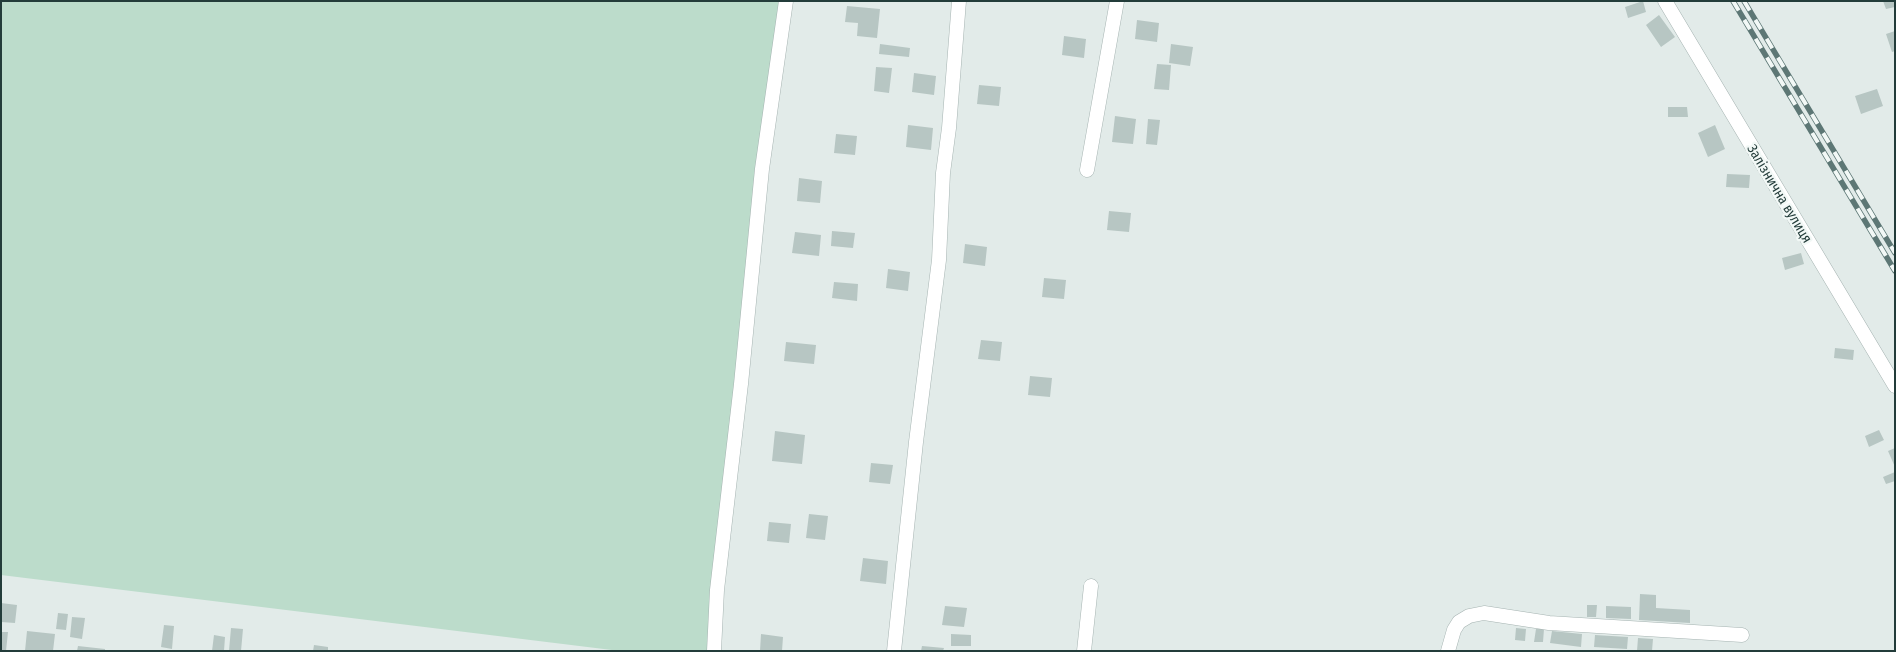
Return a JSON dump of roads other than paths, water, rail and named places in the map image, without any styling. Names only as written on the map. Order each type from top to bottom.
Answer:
[{"type":"street","points":[[714,651],[717,590],[741,384],[762,169],[786,1]]},
{"type":"street","points":[[894,651],[916,442],[939,260],[943,173],[950,128],[959,1]]},
{"type":"street","points":[[1087,170],[1117,1]]},
{"type":"street","name":"Залізнична вулиця","points":[[1665,1],[1895,386]]},
{"type":"street","points":[[1084,651],[1091,586]]},
{"type":"street","points":[[1448,651],[1454,630],[1460,622],[1469,616],[1484,613],[1549,623],[1742,635]]},
{"type":"railway","points":[[1733,1],[1895,271]]},
{"type":"railway","points":[[1744,1],[1895,253]]}]
